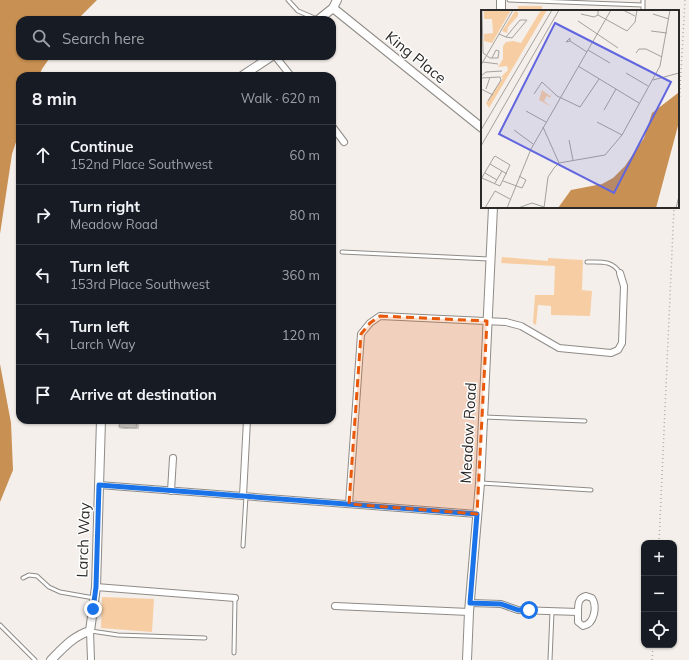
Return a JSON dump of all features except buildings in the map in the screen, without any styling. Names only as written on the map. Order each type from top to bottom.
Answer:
[{"type":"street","points":[[322,16],[335,4]]},
{"type":"street","name":"King Place","points":[[335,4],[481,127]]},
{"type":"street","points":[[248,72],[268,60]]},
{"type":"street","points":[[277,60],[288,72]]},
{"type":"street","points":[[336,131],[344,142]]},
{"type":"street","name":"Meadow Road","points":[[467,660],[469,612],[480,483],[489,259],[493,208]]},
{"type":"street","points":[[349,504],[361,334],[370,323],[380,316],[487,321],[518,324],[551,344],[568,350],[611,353],[618,350],[622,343],[624,286],[620,274]]},
{"type":"street","name":"Larch Way","points":[[91,660],[90,631],[96,587],[101,424]]},
{"type":"street","points":[[245,496],[247,424]]},
{"type":"street","points":[[171,491],[173,458]]},
{"type":"street","points":[[99,485],[477,514]]},
{"type":"street","points":[[96,587],[235,598]]},
{"type":"street","points":[[586,596],[592,598],[594,603],[591,622],[586,626],[579,624],[578,612],[578,602],[582,598],[586,596]]},
{"type":"street","points":[[470,603],[501,604],[518,610],[578,612]]},
{"type":"street","points":[[335,606],[469,612]]},
{"type":"street","points":[[50,660],[70,640],[79,634],[90,631]]},
{"type":"lane","points":[[288,0],[298,11],[309,16]]},
{"type":"lane","points":[[509,0],[643,5]]},
{"type":"lane","points":[[643,0],[643,10]]},
{"type":"lane","points":[[342,252],[489,259]]},
{"type":"lane","points":[[587,262],[610,263],[615,265],[620,274]]},
{"type":"lane","points":[[483,417],[584,421]]},
{"type":"lane","points":[[480,483],[591,490]]},
{"type":"lane","points":[[243,546],[245,496]]},
{"type":"lane","points":[[23,578],[29,575],[38,576],[49,586],[60,592],[94,598]]},
{"type":"lane","points":[[234,653],[235,598]]},
{"type":"lane","points":[[550,660],[552,610]]},
{"type":"lane","points":[[0,625],[35,660]]},
{"type":"lane","points":[[90,631],[118,635],[205,638]]},
{"type":"path","points":[[679,107],[685,0]]},
{"type":"path","points":[[659,540],[674,208]]},
{"type":"path","points":[[652,660],[653,648]]},
{"type":"highlighted area","points":[[380,316],[487,321],[477,514],[349,504],[361,334],[370,323]]},
{"type":"shaded area","points":[[0,0],[97,0],[81,16],[16,16],[16,60],[48,60],[41,72],[16,72],[16,142],[12,154],[0,234]]},
{"type":"shaded area","points":[[518,6],[542,6],[542,10],[518,10]]},
{"type":"shaded area","points":[[502,257],[548,261],[548,258],[583,260],[582,290],[592,291],[590,316],[551,315],[551,306],[538,305],[536,325],[533,323],[535,295],[554,295],[555,266],[501,263]]},
{"type":"shaded area","points":[[0,364],[11,423],[13,470],[0,502]]},
{"type":"shaded area","points":[[102,597],[154,599],[152,632],[101,628]]},
{"type":"route","points":[[93,609],[96,587],[99,485],[477,514],[470,603],[501,604],[518,610],[529,610]]}]
